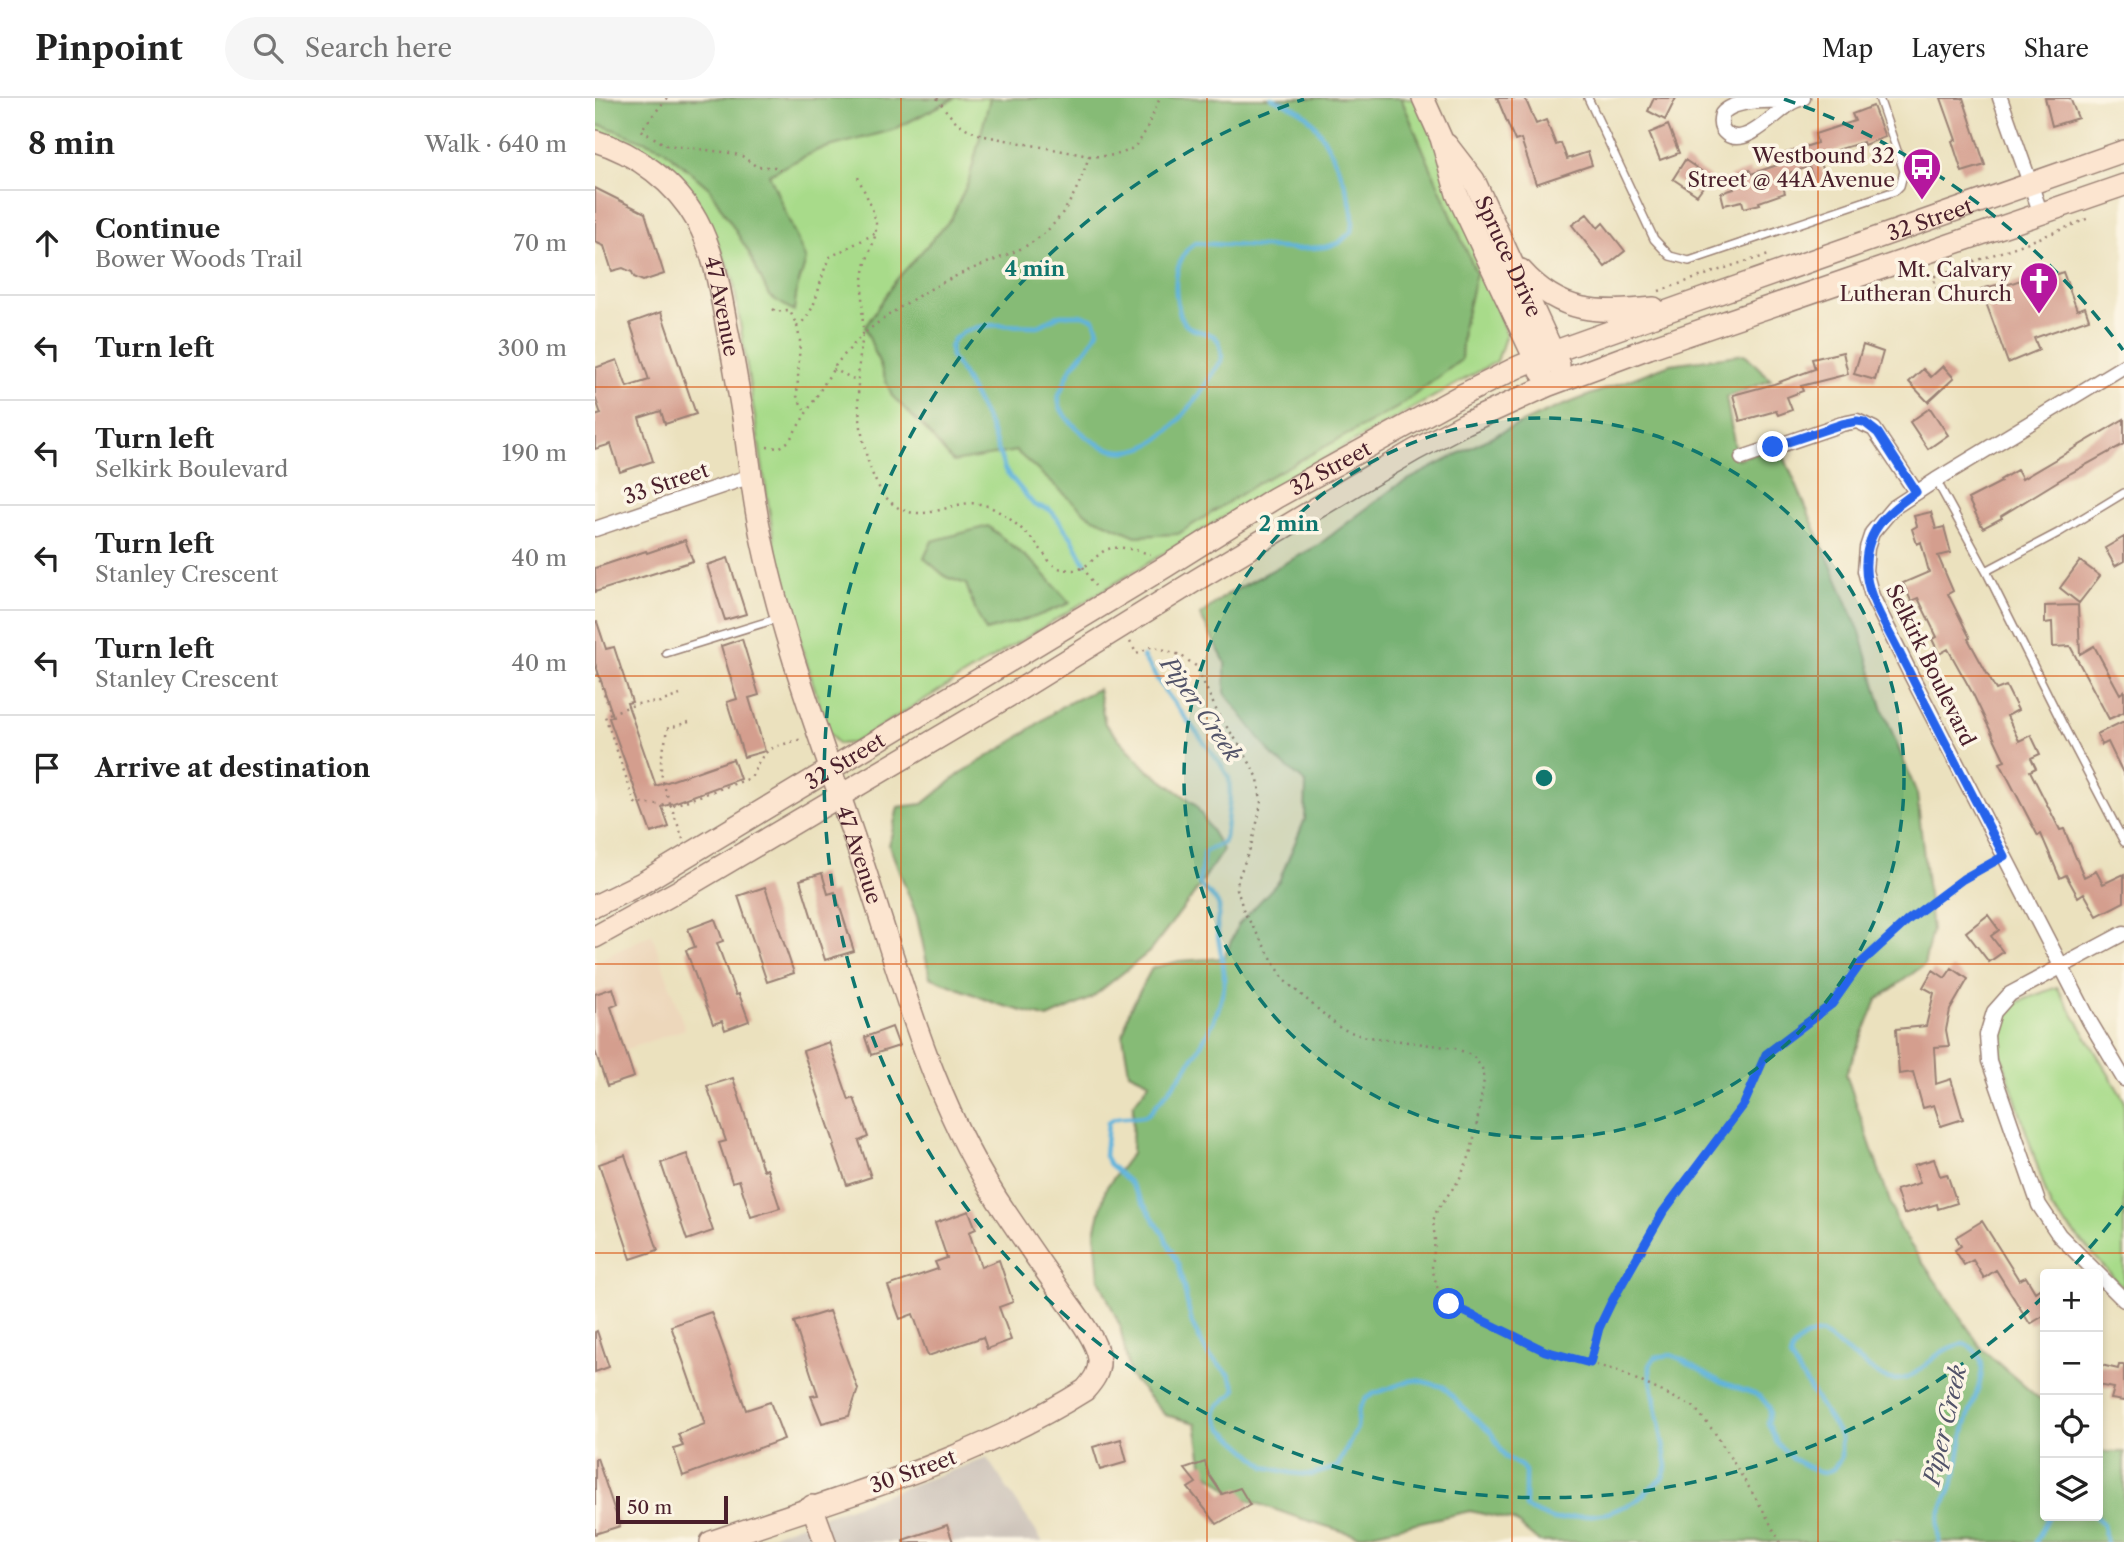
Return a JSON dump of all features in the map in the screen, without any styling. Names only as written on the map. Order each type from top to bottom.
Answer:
[{"type":"main road","name":"Spruce Drive","points":[[1423,98],[1441,138],[1457,194],[1557,383]]},
{"type":"main road","name":"Spruce Drive","points":[[1441,138],[1474,180],[1509,255],[1544,356]]},
{"type":"main road","name":"47 Avenue","points":[[595,141],[629,155],[670,187],[697,221],[713,259],[736,375],[761,537],[780,617],[911,1009],[951,1114],[992,1192],[1094,1344],[1099,1357],[1098,1370]]},
{"type":"main road","name":"32 Street","points":[[595,906],[642,883],[1275,498],[1460,396],[1544,356],[1685,304],[2124,152]]},
{"type":"main road","name":"32 Street","points":[[595,937],[691,884],[1019,690],[1198,579],[1415,450],[1466,424],[1557,383],[2124,185]]},
{"type":"main road","points":[[1509,255],[1542,290],[1572,307],[1614,312],[1685,304]]},
{"type":"main road","name":"30 Street","points":[[711,1542],[937,1463],[998,1437],[1085,1390],[1098,1370]]},
{"type":"main road","points":[[813,1506],[825,1542]]},
{"type":"street","points":[[2000,98],[2041,214]]},
{"type":"street","name":"Selkirk Boulevard","points":[[2124,366],[1893,508],[1872,533],[1866,560],[1868,584],[1911,675],[2089,1022],[2124,1079]]},
{"type":"street","points":[[1742,458],[1857,421],[1874,429],[1916,492]]},
{"type":"street","name":"33 Street","points":[[595,529],[751,476]]},
{"type":"street","points":[[2124,933],[2021,987],[1994,1012],[1987,1035],[1989,1061],[2045,1217],[2059,1236],[2124,1300]]},
{"type":"lane","points":[[1588,98],[1654,239],[1670,256],[1689,261],[1895,191],[1900,186],[1904,171],[1879,98]]},
{"type":"lane","points":[[1936,480],[1986,571],[2064,727],[2120,824],[2124,842]]},
{"type":"lane","points":[[1986,571],[2058,533],[2124,493]]},
{"type":"lane","points":[[666,653],[780,617]]},
{"type":"path","points":[[667,98],[641,130],[666,145],[731,153],[742,156],[757,167],[775,167],[780,170]]},
{"type":"path","points":[[937,98],[948,114],[969,131],[1089,156],[1120,155],[1134,147],[1143,136],[1160,98]]},
{"type":"path","points":[[767,447],[779,448],[789,441],[833,369],[863,334],[918,296],[965,272],[1023,248],[1050,229],[1064,212],[1084,173],[1089,156]]},
{"type":"path","points":[[858,177],[875,218],[876,233],[865,266],[863,282],[863,334],[858,381],[863,438],[878,487],[898,508],[917,513],[963,503],[980,503],[994,509],[1025,531],[1058,568],[1074,570],[1083,567],[1109,549],[1128,549],[1154,555]]},
{"type":"path","points":[[1937,289],[1933,277],[2100,213]]},
{"type":"path","points":[[797,326],[805,320],[810,310],[830,257],[876,233]]},
{"type":"path","points":[[1654,293],[1776,253]]},
{"type":"path","points":[[773,309],[777,312],[790,311],[797,326],[800,348],[797,396],[805,413]]},
{"type":"path","points":[[833,369],[858,381]]},
{"type":"path","points":[[1083,567],[1095,586]]},
{"type":"path","points":[[1126,635],[1137,654],[1150,647],[1159,648],[1179,654],[1196,666],[1219,716],[1241,747],[1258,778],[1261,803],[1258,819],[1237,889],[1244,912],[1285,981],[1340,1028],[1361,1036],[1455,1048],[1473,1056],[1482,1068],[1484,1080],[1470,1155],[1459,1181],[1437,1210],[1433,1221],[1435,1240],[1432,1268],[1443,1298],[1459,1311],[1545,1351],[1611,1368],[1694,1407],[1708,1423],[1780,1542]]},
{"type":"path","points":[[595,667],[611,713]]},
{"type":"path","points":[[680,695],[660,702],[637,704],[605,716],[635,803],[671,806],[751,778],[760,758],[768,749],[805,738]]},
{"type":"path","points":[[684,842],[662,780],[660,763],[667,737],[666,729],[689,722]]},
{"type":"path","points":[[1590,1363],[1599,1328],[1611,1303],[1663,1212],[1744,1104],[1766,1054],[1832,1004],[1861,963],[1908,920],[1963,879],[2004,856]]},
{"type":"shaded area","points":[[652,934],[685,1029],[595,1060],[595,962]]},
{"type":"shaded area","points":[[987,1458],[1043,1542],[752,1542]]},
{"type":"green space","points":[[595,98],[1423,98],[1506,334],[1497,361],[1273,487],[853,743],[838,744],[828,732],[779,573],[733,278],[708,223],[675,173],[639,148],[602,132],[595,132]]},
{"type":"green space","points":[[595,98],[955,98],[893,130],[818,150],[769,174],[806,260],[797,289],[794,311],[769,296],[748,251],[709,188],[662,148],[595,125]]},
{"type":"green space","points":[[990,98],[1401,98],[1476,273],[1463,328],[1461,360],[1397,408],[1263,480],[1178,534],[1136,536],[1089,516],[1016,451],[953,462],[892,396],[865,327],[896,280],[951,219],[969,180]]},
{"type":"green space","points":[[1745,354],[1771,380],[1726,397],[1737,459],[1773,447],[1782,452],[1860,632],[1882,707],[1917,794],[1932,930],[1924,965],[1877,1000],[1846,1074],[1899,1228],[1983,1350],[2040,1400],[2040,1521],[2103,1521],[2103,1452],[2124,1452],[2124,1542],[1539,1542],[1514,1521],[1470,1511],[1358,1536],[1234,1495],[1203,1469],[1196,1423],[1165,1415],[1130,1376],[1120,1326],[1099,1279],[1095,1232],[1106,1188],[1132,1153],[1133,1105],[1150,1082],[1129,1072],[1123,1036],[1129,1011],[1152,968],[1179,961],[1224,958],[1238,925],[1279,881],[1305,819],[1306,783],[1273,756],[1225,693],[1225,662],[1200,615],[1226,595],[1317,546],[1396,486],[1497,434],[1670,364]]},
{"type":"green space","points":[[988,526],[1037,566],[1070,603],[1035,617],[986,631],[966,584],[946,577],[924,558],[932,541]]},
{"type":"green space","points":[[1098,689],[1105,724],[1148,770],[1195,804],[1223,850],[1192,897],[1149,952],[1090,999],[1048,1018],[997,1004],[930,977],[917,917],[889,845],[898,807],[923,804],[961,773],[1012,742],[1062,706]]},
{"type":"green space","points":[[2057,987],[2124,1100],[2124,1289],[2051,1208],[1994,1033],[2010,1005]]},
{"type":"building","points":[[1497,98],[1525,98],[1536,124],[1546,120],[1556,145],[1561,143],[1567,159],[1588,152],[1592,165],[1536,184],[1521,139],[1515,141]]},
{"type":"building","points":[[1654,98],[1676,98],[1665,120],[1648,111]]},
{"type":"building","points":[[1941,98],[1963,98],[1985,165],[1962,172],[1952,141],[1956,140]]},
{"type":"building","points":[[2045,98],[2070,98],[2078,118],[2052,126]]},
{"type":"building","points":[[1873,106],[1885,137],[1818,156],[1826,182],[1815,185],[1809,167],[1779,176],[1785,193],[1744,208],[1742,201],[1724,205],[1721,193],[1734,189],[1730,176],[1750,170],[1751,174],[1789,161],[1786,153],[1817,143],[1815,134],[1855,121],[1852,114]]},
{"type":"building","points":[[1668,125],[1679,153],[1660,160],[1649,133]]},
{"type":"building","points":[[1685,160],[1710,177],[1697,195],[1673,179]]},
{"type":"building","points":[[595,188],[645,213],[664,274],[643,281],[623,268],[612,271],[604,246],[595,242]]},
{"type":"building","points":[[1587,214],[1598,228],[1603,223],[1625,251],[1605,267],[1572,225]]},
{"type":"building","name":"Mt. Calvary Lutheran Church","points":[[2049,270],[2051,276],[2063,272],[2077,310],[2085,307],[2089,319],[2034,338],[2039,350],[2008,363],[1981,289],[1997,285],[1998,288]]},
{"type":"building","points":[[661,312],[696,414],[665,424],[661,411],[639,418],[653,461],[620,472],[611,444],[595,449],[595,416],[601,414],[595,397],[595,368],[617,360],[627,387],[649,380],[630,323]]},
{"type":"building","points":[[1863,345],[1883,352],[1875,380],[1854,374]]},
{"type":"building","points":[[1843,352],[1848,374],[1801,386],[1803,391],[1787,397],[1792,410],[1778,415],[1776,411],[1740,421],[1733,395],[1815,369],[1812,359]]},
{"type":"building","points":[[1943,366],[1954,378],[1928,402],[1909,382],[1923,369],[1931,377]]},
{"type":"building","points":[[1930,408],[1948,435],[1928,449],[1910,422]]},
{"type":"building","points":[[2124,419],[2124,444],[2071,473],[1983,528],[1968,499],[2001,482],[2000,480],[2017,470],[2022,479]]},
{"type":"building","points":[[1931,512],[1936,529],[1944,527],[1951,553],[1938,556],[1953,591],[1948,594],[1970,638],[1968,639],[1996,690],[2006,686],[2018,710],[2007,716],[2019,741],[2031,735],[2040,754],[2031,758],[2036,768],[2030,771],[2060,830],[2064,829],[2084,877],[2096,871],[2103,884],[2124,874],[2124,902],[2097,916],[2084,893],[2078,897],[2066,875],[2060,878],[2041,834],[2038,836],[2000,763],[2005,761],[1973,694],[1948,649],[1939,654],[1932,639],[1937,637],[1918,598],[1911,601],[1903,583],[1929,572],[1921,542],[1917,544],[1912,529],[1917,526],[1914,516]]},
{"type":"building","points":[[2124,537],[2124,561],[2115,566],[2105,548]]},
{"type":"building","points":[[685,540],[693,561],[595,592],[595,568]]},
{"type":"building","points":[[728,558],[746,614],[725,620],[707,565]]},
{"type":"building","points":[[2080,561],[2100,576],[2079,603],[2060,588]]},
{"type":"building","points":[[2078,605],[2080,654],[2094,646],[2120,694],[2124,691],[2124,712],[2109,719],[2070,646],[2053,647],[2052,622],[2045,623],[2045,606]]},
{"type":"building","points":[[595,622],[606,649],[614,647],[632,702],[627,703],[656,786],[733,759],[740,779],[662,807],[669,827],[651,833],[609,718],[613,716],[595,663]]},
{"type":"building","points":[[742,639],[759,695],[749,698],[765,751],[744,757],[727,702],[737,699],[721,646]]},
{"type":"building","points":[[2124,721],[2124,775],[2108,742],[2102,745],[2097,734]]},
{"type":"building","points":[[822,873],[828,894],[835,892],[854,951],[825,960],[800,880]]},
{"type":"building","points":[[765,887],[794,973],[767,982],[738,896]]},
{"type":"building","points":[[1988,915],[1999,930],[1991,936],[2003,952],[1989,962],[1966,932]]},
{"type":"building","points":[[715,919],[723,941],[717,943],[736,995],[739,994],[749,1021],[725,1030],[722,1021],[713,1024],[686,950],[695,947],[688,929]]},
{"type":"building","points":[[1952,968],[1968,979],[1950,1010],[1946,1030],[1949,1046],[1934,1047],[1936,1084],[1951,1079],[1963,1119],[1941,1126],[1934,1105],[1923,1108],[1913,1072],[1899,1074],[1896,1029],[1926,1026],[1934,993],[1923,987],[1933,970],[1945,978]]},
{"type":"building","points":[[613,988],[618,1004],[611,1007],[634,1077],[607,1086],[595,1051],[595,994]]},
{"type":"building","points":[[892,1027],[899,1046],[871,1055],[865,1037]]},
{"type":"building","points":[[829,1042],[849,1100],[854,1098],[868,1137],[859,1141],[871,1177],[847,1185],[803,1051]]},
{"type":"building","points":[[733,1078],[763,1170],[767,1169],[780,1208],[751,1217],[739,1180],[732,1182],[719,1143],[726,1141],[707,1086]]},
{"type":"building","points":[[687,1154],[713,1231],[687,1240],[661,1163]]},
{"type":"building","points":[[625,1155],[658,1250],[631,1259],[599,1164]]},
{"type":"building","points":[[1934,1159],[1940,1176],[1947,1174],[1957,1203],[1938,1209],[1937,1204],[1904,1214],[1896,1190],[1920,1183],[1914,1165]]},
{"type":"building","points":[[969,1211],[976,1229],[969,1232],[981,1267],[999,1260],[1013,1302],[999,1307],[1011,1340],[987,1349],[983,1337],[928,1356],[913,1314],[900,1319],[888,1286],[938,1269],[935,1262],[947,1258],[935,1223]]},
{"type":"building","points":[[1982,1221],[2019,1280],[2026,1277],[2035,1292],[2040,1288],[2040,1318],[2030,1324],[1996,1270],[1984,1278],[1973,1260],[1964,1265],[1955,1250],[1961,1246],[1956,1237]]},
{"type":"building","points":[[829,1311],[858,1389],[849,1416],[822,1423],[811,1396],[818,1395],[794,1322]]},
{"type":"building","points":[[711,1312],[746,1410],[770,1402],[784,1439],[683,1476],[674,1449],[683,1446],[678,1434],[705,1424],[671,1326]]},
{"type":"building","points":[[597,1331],[609,1367],[595,1372],[595,1332]]},
{"type":"building","points":[[2103,1365],[2118,1369],[2119,1365],[2124,1365],[2124,1401],[2111,1399],[2114,1388],[2103,1386]]},
{"type":"building","points":[[1121,1439],[1127,1462],[1100,1470],[1093,1447]]},
{"type":"building","points":[[597,1458],[620,1526],[595,1534],[595,1459]]},
{"type":"building","points":[[1205,1462],[1209,1475],[1222,1494],[1240,1488],[1250,1505],[1217,1524],[1188,1488],[1196,1483],[1185,1469]]},
{"type":"building","points":[[947,1525],[953,1542],[903,1542],[903,1540]]},
{"type":"waterway","name":"Piper Creek","points":[[1085,563],[1072,538],[1053,513],[1049,509],[1034,505],[1005,470],[990,427],[951,357],[953,340],[963,332],[979,327],[1039,326],[1060,315],[1083,315],[1094,319],[1098,330],[1070,370],[1059,394],[1062,410],[1080,431],[1103,447],[1125,451],[1145,447],[1163,436],[1195,400],[1222,360],[1221,348],[1214,336],[1192,329],[1182,320],[1176,282],[1179,264],[1188,249],[1195,243],[1295,249],[1325,247],[1339,243],[1352,231],[1353,219],[1346,187],[1323,138],[1306,115],[1272,98]]},
{"type":"waterway","name":"Piper Creek","points":[[1143,657],[1229,778],[1230,796],[1225,838],[1223,843],[1204,852],[1199,883],[1216,900],[1219,907],[1217,932],[1224,983],[1213,1021],[1189,1064],[1148,1114],[1108,1122],[1105,1156],[1110,1165],[1130,1183],[1164,1235],[1179,1266],[1192,1324],[1208,1355],[1229,1374],[1236,1388],[1233,1394],[1218,1406],[1215,1413],[1222,1428],[1266,1467],[1311,1475],[1337,1467],[1357,1428],[1359,1409],[1365,1399],[1409,1381],[1417,1380],[1444,1387],[1492,1434],[1505,1457],[1525,1471],[1527,1509],[1554,1520],[1608,1513],[1635,1502],[1663,1477],[1667,1466],[1650,1374],[1650,1365],[1655,1357],[1671,1355],[1719,1381],[1760,1396],[1769,1407],[1768,1423],[1777,1443],[1793,1459],[1824,1473],[1833,1469],[1841,1458],[1841,1437],[1790,1358],[1797,1344],[1806,1337],[1821,1333],[1881,1376],[1893,1380],[1904,1379],[1940,1353],[1964,1344],[1979,1356],[1982,1364],[1981,1376],[1964,1431],[1954,1480],[1940,1516],[1939,1542]]},
{"type":"waterway","name":"Piper Creek","points":[[2036,1542],[2046,1521]]},
{"type":"waterway","name":"Piper Creek","points":[[2100,1521],[2106,1542]]},
{"type":"place","name":"Westbound 32 Street @ 44A Avenue","points":[[1922,201]]},
{"type":"place","name":"Mt. Calvary Lutheran Church","points":[[2039,315]]},
{"type":"route","points":[[1449,1304],[1545,1351],[1590,1363],[1599,1328],[1611,1303],[1663,1212],[1744,1104],[1766,1054],[1832,1004],[1861,963],[1908,920],[1963,879],[2004,856],[1872,596],[1865,572],[1867,548],[1872,533],[1893,508],[1916,492],[1878,433],[1864,422],[1842,424],[1773,447]]}]
